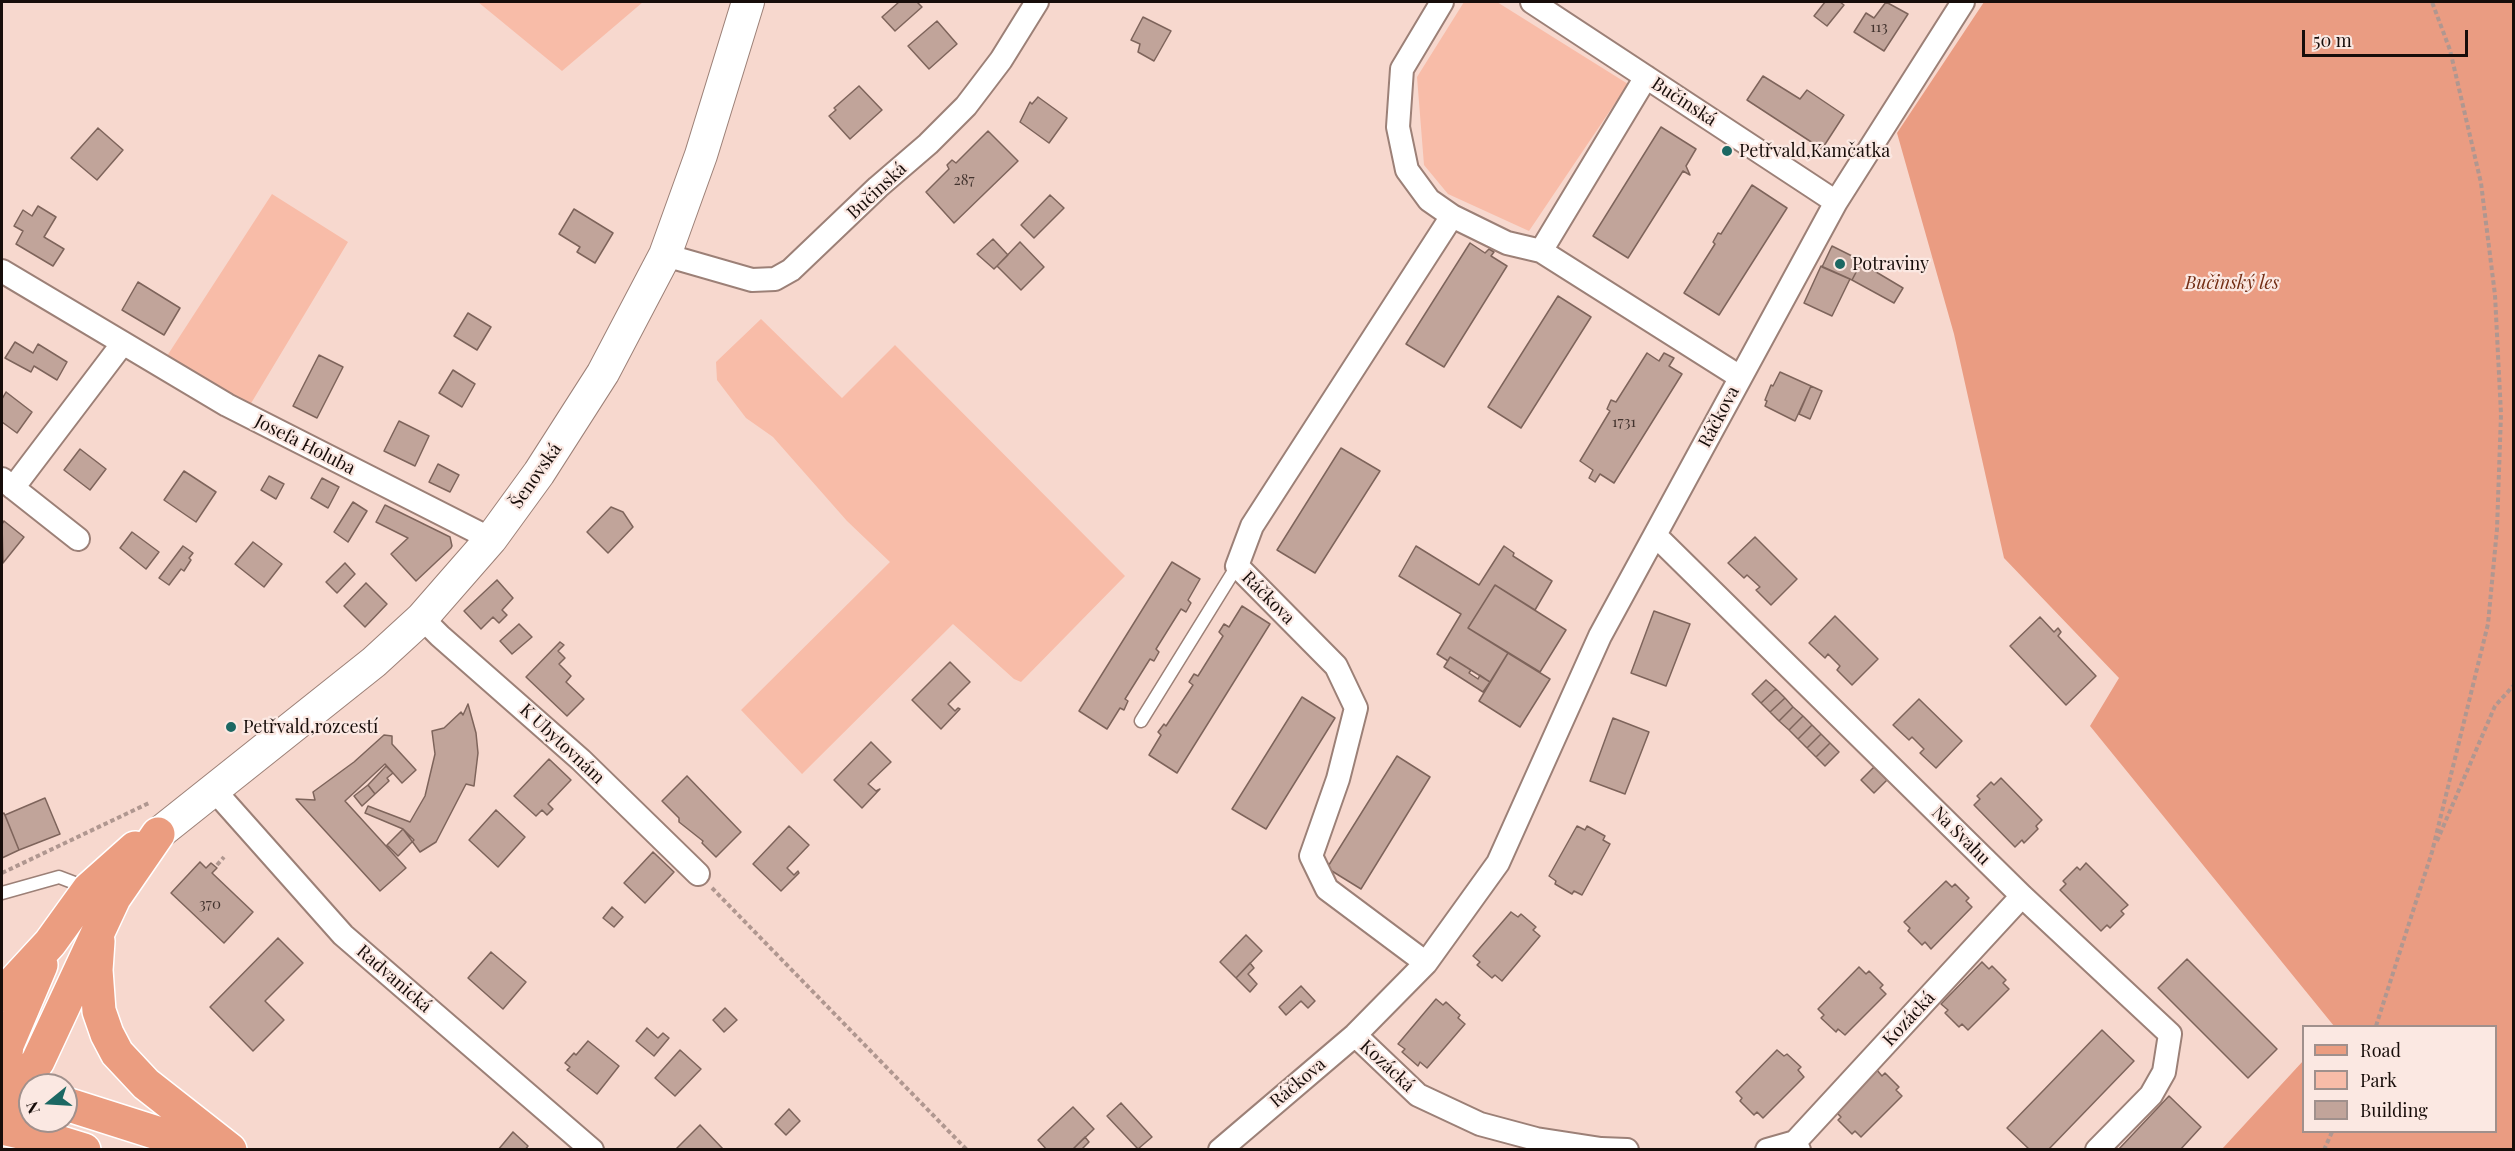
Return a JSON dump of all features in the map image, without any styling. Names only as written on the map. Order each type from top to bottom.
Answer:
[{"type":"main road","name":"Šenovská","points":[[158,834],[367,668],[423,618],[491,539],[578,416],[665,255],[702,155],[748,2]]},
{"type":"main road","points":[[2,995],[102,893],[123,856],[158,834]]},
{"type":"main road","points":[[102,893],[96,970],[102,1022],[111,1044],[126,1064],[146,1084],[230,1149]]},
{"type":"main road","points":[[10,1092],[38,1061],[99,931]]},
{"type":"main road","points":[[42,1137],[10,1092],[7,1045],[50,944]]},
{"type":"main road","points":[[78,1108],[202,1149]]},
{"type":"main road","points":[[2,1128],[84,1149]]},
{"type":"street","name":"Bučinská","points":[[665,255],[752,280],[775,279],[791,270],[878,187],[941,132],[966,106],[1001,60],[1037,2]]},
{"type":"street","name":"Ráčkova","points":[[1442,2],[1402,69],[1398,128],[1407,170],[1429,200],[1452,216],[1507,243],[1541,251],[1740,377]]},
{"type":"street","name":"Bučinská","points":[[1532,2],[1836,202]]},
{"type":"street","name":"Ráčkova","points":[[1220,1149],[1355,1035],[1426,963],[1498,863],[1600,636],[1655,534],[1836,202],[1963,2]]},
{"type":"street","points":[[1541,251],[1646,77]]},
{"type":"street","name":"Ráčkova","points":[[1426,963],[1327,890],[1311,856],[1338,779],[1356,708],[1336,666],[1237,566],[1252,525],[1452,216]]},
{"type":"street","name":"Josefa Holuba","points":[[2,271],[227,405],[491,539]]},
{"type":"street","points":[[78,539],[7,483],[123,343]]},
{"type":"street","name":"Na Svahu","points":[[1655,534],[2022,896],[2170,1034],[2164,1072],[2151,1095],[2097,1149]]},
{"type":"street","name":"K Ubytovnám","points":[[423,618],[440,636],[581,760],[698,874]]},
{"type":"street","name":"Radvanická","points":[[214,790],[343,935],[592,1149]]},
{"type":"street","name":"Kozácká","points":[[1767,1149],[1797,1146],[2022,896]]},
{"type":"street","name":"Kozácká","points":[[1355,1035],[1418,1095],[1480,1124],[1536,1139],[1601,1149],[1627,1149]]},
{"type":"lane","points":[[1141,721],[1237,566]]},
{"type":"lane","points":[[2,893],[59,877],[102,893]]},
{"type":"path","points":[[2376,1025],[2432,852],[2488,624],[2497,529],[2500,414],[2495,295],[2481,183],[2450,50],[2432,2]]},
{"type":"path","points":[[2432,852],[2495,706],[2514,685]]},
{"type":"path","points":[[2,873],[149,803]]},
{"type":"path","points":[[217,865],[224,857]]},
{"type":"path","points":[[698,874],[967,1149]]},
{"type":"path","points":[[2324,1149],[2331,1133]]},
{"type":"green space","points":[[478,2],[643,2],[562,71]]},
{"type":"green space","points":[[1464,2],[1497,2],[1628,84],[1529,231],[1448,194],[1424,165],[1417,77]]},
{"type":"green space","name":"Bučinský les","points":[[1984,2],[2513,2],[2513,1149],[2222,1149],[2302,1062],[2302,1133],[2497,1133],[2497,1025],[2333,1025],[2090,726],[2119,678],[2004,558],[1954,334],[1897,133]]},
{"type":"green space","points":[[272,194],[348,242],[250,405],[167,356]]},
{"type":"green space","points":[[761,319],[842,398],[895,345],[1125,576],[1021,682],[1014,679],[953,624],[802,774],[741,710],[890,562],[847,521],[773,437],[746,418],[717,380],[716,362]]},
{"type":"building","points":[[899,2],[917,2],[922,7],[895,31],[882,17]]},
{"type":"building","points":[[1825,2],[1840,2],[1844,5],[1827,26],[1814,16]]},
{"type":"building","points":[[1886,2],[1908,14],[1884,51],[1854,32],[1866,13],[1874,18]]},
{"type":"building","points":[[1143,17],[1171,31],[1154,61],[1138,52],[1140,44],[1131,40]]},
{"type":"building","points":[[937,21],[957,44],[929,69],[908,46]]},
{"type":"building","points":[[1763,76],[1800,99],[1807,90],[1844,115],[1822,149],[1747,100]]},
{"type":"building","points":[[859,86],[882,110],[850,139],[829,116],[836,110],[834,108]]},
{"type":"building","points":[[1038,97],[1067,118],[1049,143],[1020,122],[1030,102],[1032,104]]},
{"type":"building","points":[[1661,127],[1696,149],[1686,166],[1690,175],[1683,171],[1628,258],[1593,236]]},
{"type":"building","points":[[98,128],[123,150],[97,180],[71,158]]},
{"type":"building","points":[[988,131],[1018,161],[954,223],[926,192],[949,169],[947,165],[952,160],[956,163]]},
{"type":"building","points":[[1752,185],[1787,208],[1719,315],[1684,293],[1715,244],[1713,242],[1718,233],[1721,234]]},
{"type":"building","points":[[1050,195],[1064,208],[1034,238],[1021,225]]},
{"type":"building","points":[[38,206],[56,217],[44,237],[64,249],[53,266],[16,244],[23,231],[14,226],[23,210],[32,216]]},
{"type":"building","points":[[574,209],[613,233],[595,263],[577,252],[580,247],[559,234]]},
{"type":"building","points":[[993,239],[1008,255],[994,269],[977,254]]},
{"type":"building","points":[[1020,242],[1044,267],[1021,290],[997,266]]},
{"type":"building","points":[[1470,243],[1485,253],[1489,249],[1494,252],[1491,256],[1507,266],[1444,367],[1406,344]]},
{"type":"building","points":[[1832,246],[1862,261],[1852,280],[1822,267]]},
{"type":"building","points":[[1861,263],[1903,288],[1894,303],[1852,280]]},
{"type":"building","points":[[1821,266],[1850,279],[1832,316],[1804,303]]},
{"type":"building","points":[[138,282],[180,308],[164,335],[122,310]]},
{"type":"building","points":[[1558,296],[1591,317],[1521,428],[1488,407]]},
{"type":"building","points":[[468,313],[491,327],[477,350],[454,336]]},
{"type":"building","points":[[15,342],[33,353],[38,344],[67,362],[57,380],[34,366],[31,372],[5,358]]},
{"type":"building","points":[[1647,353],[1659,361],[1664,353],[1674,358],[1669,366],[1682,374],[1614,483],[1600,474],[1595,482],[1589,478],[1593,470],[1580,461],[1610,411],[1607,409],[1611,400],[1616,402]]},
{"type":"building","points":[[319,355],[343,367],[317,418],[293,406]]},
{"type":"building","points":[[453,370],[475,384],[462,407],[439,393]]},
{"type":"building","points":[[1780,372],[1811,386],[1795,421],[1765,406],[1771,385],[1773,386]]},
{"type":"building","points":[[1811,386],[1822,391],[1810,419],[1799,414]]},
{"type":"building","points":[[6,392],[32,412],[17,433],[2,422],[2,399]]},
{"type":"building","points":[[399,421],[429,436],[415,466],[384,451]]},
{"type":"building","points":[[1341,448],[1380,471],[1315,573],[1277,550]]},
{"type":"building","points":[[80,449],[106,469],[90,490],[64,470]]},
{"type":"building","points":[[438,464],[459,475],[450,492],[429,482]]},
{"type":"building","points":[[184,471],[216,492],[196,522],[164,500]]},
{"type":"building","points":[[269,476],[284,484],[276,499],[261,490]]},
{"type":"building","points":[[322,478],[339,487],[328,508],[311,498]]},
{"type":"building","points":[[353,502],[367,511],[348,542],[334,532]]},
{"type":"building","points":[[385,505],[450,537],[451,548],[416,581],[391,554],[408,538],[376,522]]},
{"type":"building","points":[[611,507],[623,512],[633,527],[608,553],[587,532]]},
{"type":"building","points":[[4,521],[24,537],[3,563],[2,524]]},
{"type":"building","points":[[132,532],[159,552],[146,569],[120,548]]},
{"type":"building","points":[[1755,537],[1797,579],[1771,605],[1756,590],[1760,587],[1747,575],[1744,578],[1728,563]]},
{"type":"building","points":[[253,542],[282,564],[264,587],[235,564]]},
{"type":"building","points":[[183,546],[193,553],[189,558],[191,560],[184,571],[181,569],[169,585],[159,578]]},
{"type":"building","points":[[1416,546],[1479,585],[1504,546],[1514,553],[1513,556],[1552,581],[1535,610],[1495,585],[1468,628],[1508,653],[1490,682],[1450,657],[1448,661],[1437,654],[1461,614],[1399,576]]},
{"type":"building","points":[[1172,562],[1200,579],[1188,600],[1191,603],[1186,612],[1181,609],[1156,649],[1159,652],[1154,661],[1150,659],[1125,699],[1128,701],[1124,710],[1120,708],[1107,729],[1079,711]]},
{"type":"building","points":[[345,563],[355,574],[337,593],[326,582]]},
{"type":"building","points":[[497,580],[513,598],[502,610],[507,615],[499,623],[493,617],[481,629],[464,611]]},
{"type":"building","points":[[366,583],[387,604],[365,627],[344,606]]},
{"type":"building","points":[[1495,585],[1566,630],[1540,672],[1468,628]]},
{"type":"building","points":[[1242,606],[1270,624],[1177,773],[1149,755],[1161,735],[1158,732],[1164,724],[1166,726],[1193,685],[1189,682],[1194,674],[1198,676],[1223,636],[1219,632],[1224,624],[1229,627]]},
{"type":"building","points":[[1654,611],[1690,624],[1666,686],[1631,673]]},
{"type":"building","points":[[1835,616],[1878,659],[1852,685],[1837,670],[1840,666],[1828,654],[1825,658],[1809,643]]},
{"type":"building","points":[[2040,617],[2054,632],[2058,628],[2061,632],[2058,636],[2096,676],[2066,705],[2010,646]]},
{"type":"building","points":[[519,624],[532,637],[512,654],[500,641]]},
{"type":"building","points":[[560,642],[564,645],[558,651],[565,658],[559,664],[571,676],[566,682],[584,699],[567,716],[526,677]]},
{"type":"building","points":[[1508,653],[1550,679],[1520,727],[1479,701]]},
{"type":"building","points":[[1450,657],[1471,670],[1469,673],[1478,679],[1480,675],[1490,682],[1483,692],[1444,667]]},
{"type":"building","points":[[950,662],[970,682],[948,704],[955,711],[960,709],[941,729],[912,700]]},
{"type":"building","points":[[1766,680],[1776,689],[1761,703],[1752,694]]},
{"type":"building","points":[[1776,689],[1785,698],[1770,712],[1761,703]]},
{"type":"building","points":[[1302,697],[1335,718],[1266,829],[1232,809]]},
{"type":"building","points":[[1785,698],[1793,707],[1779,721],[1770,712]]},
{"type":"building","points":[[1919,699],[1962,741],[1936,768],[1920,753],[1924,749],[1912,737],[1909,740],[1893,725]]},
{"type":"building","points":[[468,704],[476,733],[478,753],[474,786],[466,784],[436,842],[420,852],[403,829],[365,813],[368,806],[410,822],[425,796],[435,754],[432,731],[444,728],[461,712],[463,715]]},
{"type":"building","points":[[1793,707],[1803,716],[1789,730],[1779,721]]},
{"type":"building","points":[[1803,716],[1812,725],[1798,739],[1789,730]]},
{"type":"building","points":[[1613,718],[1649,732],[1625,794],[1590,781]]},
{"type":"building","points":[[1812,725],[1821,734],[1807,748],[1798,739]]},
{"type":"building","points":[[1821,734],[1830,743],[1816,757],[1807,748]]},
{"type":"building","points":[[384,735],[392,736],[392,744],[416,770],[402,783],[385,764],[345,801],[406,868],[380,891],[296,799],[315,800],[313,792],[354,762]]},
{"type":"building","points":[[871,742],[891,762],[868,784],[876,791],[880,789],[862,808],[834,780]]},
{"type":"building","points":[[1830,743],[1839,752],[1825,766],[1816,757]]},
{"type":"building","points":[[1397,756],[1430,777],[1361,889],[1327,868]]},
{"type":"building","points":[[549,759],[571,780],[548,804],[553,809],[547,815],[542,810],[536,816],[514,796]]},
{"type":"building","points":[[386,766],[393,773],[387,778],[389,781],[375,794],[368,785]]},
{"type":"building","points":[[1874,767],[1887,780],[1874,793],[1861,780]]},
{"type":"building","points":[[687,776],[741,832],[716,857],[702,843],[703,841],[679,822],[679,818],[662,801]]},
{"type":"building","points":[[2001,778],[2042,820],[2036,826],[2038,829],[2024,843],[2022,840],[2015,847],[1974,805],[1980,799],[1977,796],[1991,782],[1994,785]]},
{"type":"building","points":[[368,785],[375,794],[362,806],[354,796]]},
{"type":"building","points":[[45,798],[60,834],[19,850],[5,815]]},
{"type":"building","points":[[496,810],[525,837],[498,867],[469,840]]},
{"type":"building","points":[[4,813],[19,850],[2,858],[2,814]]},
{"type":"building","points":[[789,826],[809,845],[787,868],[794,875],[798,871],[799,873],[781,891],[753,864]]},
{"type":"building","points":[[1577,826],[1585,830],[1587,826],[1605,836],[1603,840],[1610,844],[1582,895],[1574,891],[1572,894],[1555,884],[1556,881],[1549,876]]},
{"type":"building","points":[[403,829],[414,840],[398,856],[387,845]]},
{"type":"building","points":[[653,852],[674,872],[645,903],[624,883]]},
{"type":"building","points":[[200,862],[206,868],[211,863],[217,868],[212,873],[253,912],[224,943],[171,893]]},
{"type":"building","points":[[2086,863],[2128,905],[2121,911],[2124,914],[2110,928],[2107,925],[2101,931],[2060,890],[2066,884],[2063,881],[2077,867],[2080,870]]},
{"type":"building","points":[[1946,881],[1952,887],[1955,884],[1969,898],[1966,901],[1972,907],[1931,949],[1925,942],[1922,945],[1908,931],[1910,928],[1904,922]]},
{"type":"building","points":[[612,907],[623,917],[614,927],[603,918]]},
{"type":"building","points":[[1511,912],[1518,917],[1521,914],[1536,927],[1533,930],[1540,936],[1502,981],[1495,975],[1492,978],[1477,965],[1480,962],[1473,956]]},
{"type":"building","points":[[1246,935],[1262,951],[1236,978],[1220,962]]},
{"type":"building","points":[[278,938],[303,963],[265,1001],[284,1020],[253,1051],[210,1007]]},
{"type":"building","points":[[491,952],[526,982],[503,1009],[468,978]]},
{"type":"building","points":[[2187,959],[2277,1049],[2248,1078],[2158,988]]},
{"type":"building","points":[[1982,962],[1989,969],[1992,966],[2006,980],[2003,983],[2009,989],[1968,1030],[1962,1024],[1959,1027],[1945,1013],[1948,1010],[1941,1004]]},
{"type":"building","points":[[1250,963],[1254,968],[1248,974],[1257,984],[1250,992],[1236,978]]},
{"type":"building","points":[[1859,967],[1866,974],[1869,971],[1883,985],[1880,988],[1886,994],[1845,1035],[1838,1029],[1836,1032],[1821,1018],[1824,1015],[1818,1009]]},
{"type":"building","points":[[1301,986],[1315,1001],[1308,1008],[1301,1001],[1286,1015],[1279,1007]]},
{"type":"building","points":[[1436,999],[1443,1005],[1446,1002],[1460,1015],[1458,1018],[1465,1024],[1427,1068],[1420,1062],[1418,1066],[1402,1052],[1405,1049],[1398,1044]]},
{"type":"building","points":[[725,1008],[737,1020],[724,1032],[713,1020]]},
{"type":"building","points":[[647,1028],[658,1038],[663,1033],[669,1038],[654,1056],[636,1041]]},
{"type":"building","points":[[2102,1030],[2134,1061],[2048,1150],[2030,1150],[2007,1128]]},
{"type":"building","points":[[588,1041],[619,1066],[597,1094],[567,1070],[570,1067],[565,1063],[574,1053],[576,1055]]},
{"type":"building","points":[[680,1050],[701,1069],[675,1096],[655,1078]]},
{"type":"building","points":[[1777,1050],[1784,1056],[1787,1054],[1801,1067],[1798,1070],[1804,1077],[1763,1118],[1757,1112],[1754,1115],[1740,1101],[1742,1098],[1736,1092]]},
{"type":"building","points":[[1876,1069],[1882,1076],[1885,1073],[1899,1087],[1896,1090],[1902,1096],[1861,1137],[1855,1131],[1852,1134],[1838,1120],[1841,1117],[1835,1111]]},
{"type":"building","points":[[2169,1096],[2201,1127],[2180,1150],[2118,1150]]},
{"type":"building","points":[[1121,1103],[1152,1137],[1138,1149],[1107,1116]]},
{"type":"building","points":[[1073,1107],[1094,1129],[1072,1150],[1047,1150],[1038,1140]]},
{"type":"building","points":[[789,1109],[800,1121],[786,1135],[775,1124]]},
{"type":"building","points":[[700,1125],[724,1150],[675,1150]]},
{"type":"building","points":[[513,1132],[528,1146],[525,1150],[498,1150]]},
{"type":"building","points":[[1085,1137],[1089,1142],[1081,1150],[1072,1150]]},
{"type":"place","name":"Petřvald,Kamčatka","points":[[1727,151]]},
{"type":"place","name":"Potraviny","points":[[1840,264]]},
{"type":"place","name":"Petřvald,rozcestí","points":[[231,727]]}]
